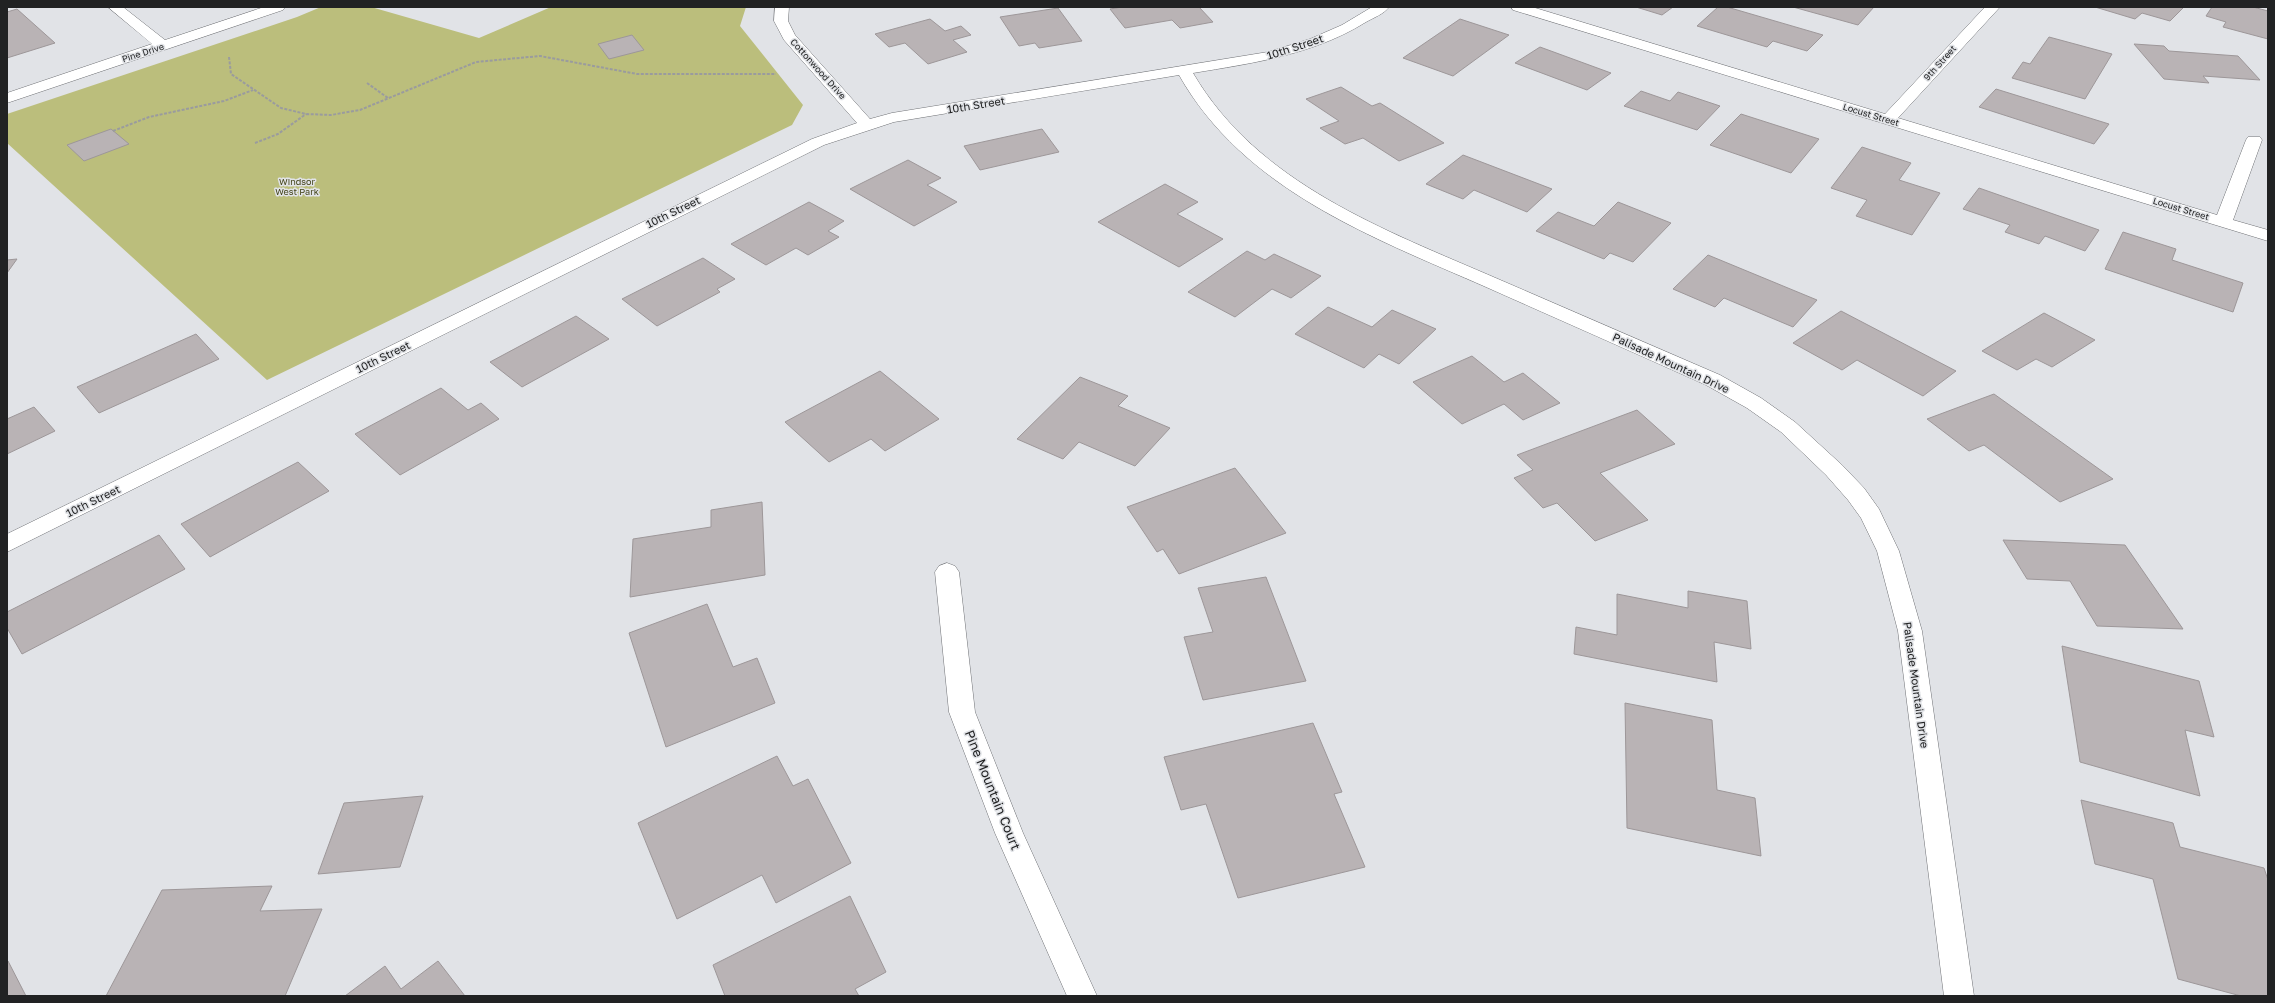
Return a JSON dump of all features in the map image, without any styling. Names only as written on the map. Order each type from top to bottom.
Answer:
[{"type":"street","points":[[115,7],[163,46]]},
{"type":"street","name":"Pine Drive","points":[[7,98],[278,7]]},
{"type":"street","name":"Cottonwood Drive","points":[[782,7],[781,21],[789,37],[867,125]]},
{"type":"street","name":"10th Street","points":[[7,544],[818,142],[892,118],[1270,56],[1315,42],[1347,28],[1382,7]]},
{"type":"street","name":"Locust Street","points":[[1518,7],[2268,236]]},
{"type":"street","name":"9th Street","points":[[1888,120],[1993,7]]},
{"type":"street","name":"Palisade Mountain Drive","points":[[1184,71],[1202,100],[1226,128],[1258,159],[1316,201],[1375,232],[1713,380],[1754,403],[1788,427],[1856,494],[1871,515],[1888,551],[1910,631],[1959,996]]},
{"type":"street","name":"Locust Street","points":[[2223,222],[2254,140]]},
{"type":"street","name":"Pine Mountain Court","points":[[947,572],[962,712],[1010,833],[1082,996]]},
{"type":"path","points":[[203,32],[229,53],[231,74],[281,108],[306,114],[331,115],[360,110],[476,62],[540,56],[637,74],[823,75]]},
{"type":"path","points":[[367,83],[388,98]]},
{"type":"path","points":[[112,131],[149,117],[224,100],[254,89]]},
{"type":"path","points":[[255,143],[278,134],[306,114]]},
{"type":"green space","name":"Windsor West Park","points":[[321,7],[371,7],[479,38],[551,7],[746,7],[740,26],[803,105],[792,125],[267,380],[7,143],[7,114],[297,17]]},
{"type":"building","points":[[1122,7],[1199,7],[1213,22],[1180,28],[1172,20],[1125,28],[1110,9]]},
{"type":"building","points":[[1636,7],[1673,7],[1662,15]]},
{"type":"building","points":[[1718,7],[1727,7],[1823,35],[1807,51],[1773,41],[1767,47],[1697,26]]},
{"type":"building","points":[[1793,7],[1874,7],[1858,25]]},
{"type":"building","points":[[2095,7],[2184,7],[2170,21],[2142,13],[2135,19]]},
{"type":"building","points":[[2212,7],[2253,7],[2268,11],[2268,39],[2223,27],[2226,22],[2206,16]]},
{"type":"building","points":[[1058,8],[1082,41],[1039,48],[1035,43],[1019,46],[1000,17]]},
{"type":"building","points":[[17,9],[55,43],[7,58],[7,12]]},
{"type":"building","points":[[930,19],[945,31],[961,26],[971,35],[953,40],[967,52],[928,64],[905,43],[889,47],[875,34]]},
{"type":"building","points":[[1460,19],[1509,35],[1453,76],[1403,58]]},
{"type":"building","points":[[632,35],[644,50],[609,59],[598,44]]},
{"type":"building","points":[[2049,37],[2112,54],[2085,99],[2012,78],[2023,62],[2030,64]]},
{"type":"building","points":[[2134,44],[2164,46],[2169,51],[2238,56],[2260,80],[2203,76],[2209,83],[2164,79]]},
{"type":"building","points":[[1540,47],[1611,73],[1587,90],[1515,63]]},
{"type":"building","points":[[1341,87],[1372,106],[1380,103],[1444,143],[1399,161],[1363,138],[1345,144],[1320,128],[1339,121],[1306,99]]},
{"type":"building","points":[[1996,89],[2109,124],[2094,144],[1979,107]]},
{"type":"building","points":[[1641,91],[1670,101],[1678,92],[1720,106],[1697,130],[1624,106]]},
{"type":"building","points":[[1741,114],[1819,139],[1791,173],[1710,145]]},
{"type":"building","points":[[111,129],[129,144],[84,161],[67,145]]},
{"type":"building","points":[[1042,129],[1059,152],[980,170],[964,146]]},
{"type":"building","points":[[1862,147],[1911,163],[1899,180],[1940,193],[1912,235],[1856,216],[1867,200],[1831,188]]},
{"type":"building","points":[[1463,155],[1552,189],[1527,212],[1474,190],[1463,199],[1426,184]]},
{"type":"building","points":[[908,160],[941,178],[927,185],[957,202],[914,226],[850,189]]},
{"type":"building","points":[[1165,184],[1198,202],[1177,214],[1223,239],[1179,267],[1098,222]]},
{"type":"building","points":[[1979,188],[2099,230],[2085,251],[2045,236],[2039,244],[2005,232],[2010,225],[1963,209]]},
{"type":"building","points":[[809,202],[844,221],[828,231],[839,237],[808,255],[796,248],[766,265],[731,244]]},
{"type":"building","points":[[1618,202],[1671,223],[1633,262],[1610,253],[1604,259],[1536,231],[1558,212],[1594,226]]},
{"type":"building","points":[[2123,232],[2176,249],[2172,260],[2243,283],[2233,312],[2105,269]]},
{"type":"building","points":[[1247,251],[1265,260],[1274,254],[1321,276],[1291,298],[1272,289],[1235,317],[1188,292]]},
{"type":"building","points":[[1708,255],[1817,300],[1793,327],[1724,298],[1715,307],[1673,289]]},
{"type":"building","points":[[703,258],[735,279],[717,289],[720,292],[657,326],[622,299]]},
{"type":"building","points":[[17,259],[7,273],[7,260]]},
{"type":"building","points":[[1328,307],[1372,327],[1392,310],[1436,329],[1399,364],[1379,354],[1364,368],[1295,334]]},
{"type":"building","points":[[1841,311],[1956,371],[1923,396],[1857,360],[1842,370],[1793,343]]},
{"type":"building","points":[[2044,313],[2095,340],[2052,367],[2036,359],[2017,370],[1982,351]]},
{"type":"building","points":[[576,316],[609,339],[522,387],[490,362]]},
{"type":"building","points":[[196,334],[219,359],[99,413],[77,387]]},
{"type":"building","points":[[1472,356],[1504,382],[1523,373],[1560,403],[1523,420],[1504,404],[1462,424],[1413,382]]},
{"type":"building","points":[[880,371],[939,419],[885,451],[871,439],[829,462],[785,422]]},
{"type":"building","points":[[1080,377],[1128,396],[1118,406],[1170,428],[1135,466],[1079,442],[1063,459],[1017,439]]},
{"type":"building","points":[[441,388],[468,410],[481,403],[499,419],[400,475],[355,434]]},
{"type":"building","points":[[1994,394],[2113,479],[2060,502],[1984,445],[1969,451],[1927,419]]},
{"type":"building","points":[[34,407],[55,431],[7,454],[7,419]]},
{"type":"building","points":[[1637,410],[1675,444],[1600,473],[1648,520],[1595,541],[1557,503],[1543,508],[1514,478],[1533,470],[1517,455]]},
{"type":"building","points":[[298,462],[329,491],[210,557],[181,524]]},
{"type":"building","points":[[1235,468],[1286,533],[1179,574],[1163,549],[1157,552],[1127,507]]},
{"type":"building","points":[[762,502],[765,575],[630,597],[633,539],[711,527],[711,510]]},
{"type":"building","points":[[159,535],[185,569],[22,654],[7,628],[7,612]]},
{"type":"building","points":[[2003,540],[2125,545],[2183,629],[2097,626],[2070,581],[2027,579]]},
{"type":"building","points":[[1266,577],[1306,681],[1203,700],[1184,637],[1213,632],[1198,588]]},
{"type":"building","points":[[1688,591],[1747,601],[1751,649],[1714,642],[1717,682],[1574,654],[1576,627],[1617,635],[1617,594],[1688,608]]},
{"type":"building","points":[[707,604],[733,667],[757,658],[775,703],[666,747],[629,633]]},
{"type":"building","points":[[2062,646],[2199,681],[2214,737],[2185,730],[2200,796],[2080,762]]},
{"type":"building","points":[[1625,703],[1712,720],[1717,790],[1755,798],[1761,856],[1627,828]]},
{"type":"building","points":[[1313,723],[1342,792],[1334,794],[1365,867],[1238,898],[1206,804],[1181,810],[1164,757]]},
{"type":"building","points":[[777,756],[793,786],[808,779],[851,863],[776,903],[762,875],[677,919],[638,823]]},
{"type":"building","points":[[423,796],[400,867],[318,874],[344,803]]},
{"type":"building","points":[[2081,800],[2173,823],[2180,847],[2264,868],[2268,880],[2268,996],[2241,996],[2178,979],[2153,879],[2095,864]]},
{"type":"building","points":[[272,886],[260,911],[322,909],[285,996],[106,996],[162,890]]},
{"type":"building","points":[[850,896],[886,972],[855,989],[859,996],[725,996],[713,965]]},
{"type":"building","points":[[8,961],[26,996],[7,996]]},
{"type":"building","points":[[438,961],[465,996],[345,996],[385,966],[401,989]]}]
